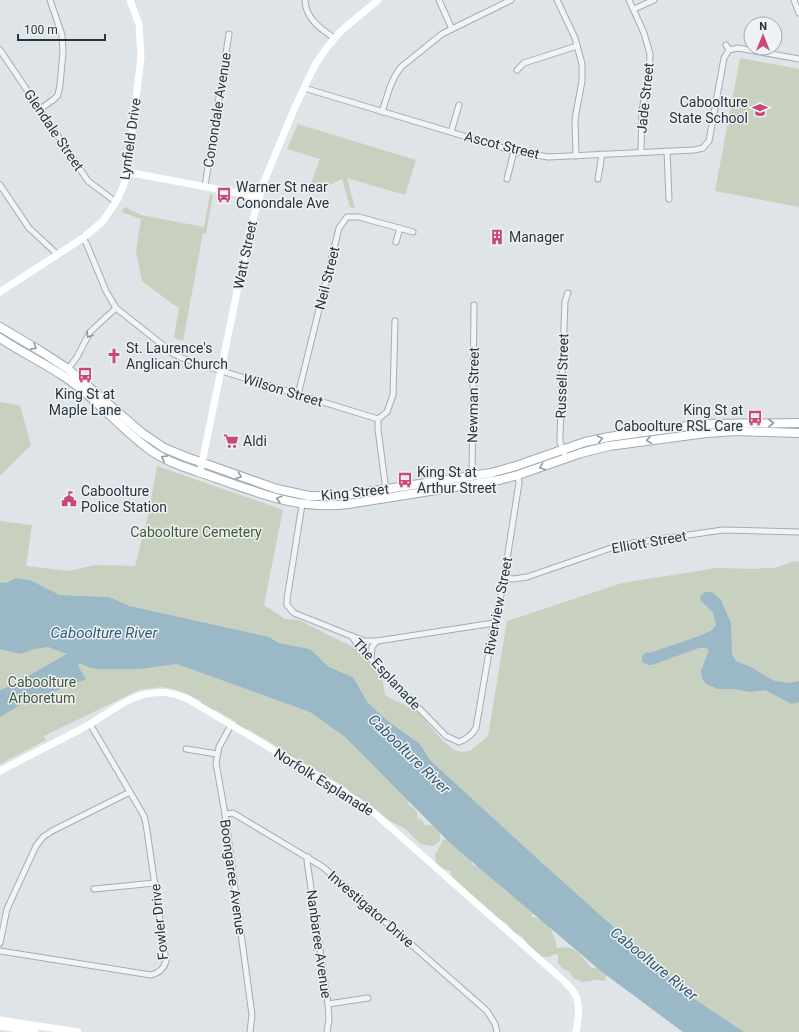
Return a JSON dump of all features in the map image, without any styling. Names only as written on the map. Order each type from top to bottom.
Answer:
[{"type":"main road","name":"King Street","points":[[0,327],[68,369],[153,441],[169,451],[297,495],[331,497],[501,471],[597,439],[702,424],[799,423]]},
{"type":"main road","name":"King Street","points":[[0,338],[66,378],[149,449],[171,461],[200,473],[279,500],[302,505],[338,506],[472,485],[518,475],[566,458],[604,447],[693,434],[736,431],[799,433]]},
{"type":"street","points":[[40,109],[58,95],[60,86],[63,52],[62,35],[50,0]]},
{"type":"street","name":"Lynfield Drive","points":[[0,292],[83,238],[102,222],[116,202],[123,187],[127,172],[141,57],[139,24],[130,0]]},
{"type":"street","points":[[305,0],[307,12],[311,18],[334,38]]},
{"type":"street","name":"Watt Street","points":[[200,473],[249,233],[259,196],[270,167],[316,63],[334,38],[378,0]]},
{"type":"street","points":[[438,0],[452,28]]},
{"type":"street","points":[[382,112],[390,87],[395,76],[402,67],[442,34],[511,0]]},
{"type":"street","points":[[557,0],[577,46],[583,73],[575,119],[576,156]]},
{"type":"street","name":"Jade Street","points":[[630,0],[644,32],[650,54],[649,76],[642,110],[641,152]]},
{"type":"street","points":[[634,9],[654,0]]},
{"type":"street","points":[[794,0],[799,13]]},
{"type":"street","name":"Conondale Avenue","points":[[205,186],[229,34]]},
{"type":"street","points":[[726,45],[729,50],[738,48],[799,57]]},
{"type":"street","points":[[517,70],[524,63],[577,46]]},
{"type":"street","name":"Glendale Street","points":[[0,50],[88,181],[116,202]]},
{"type":"street","name":"Ascot Street","points":[[304,88],[514,151],[548,157],[699,149],[706,146],[710,135],[724,58],[729,50]]},
{"type":"street","points":[[451,132],[459,105]]},
{"type":"street","points":[[507,179],[514,151]]},
{"type":"street","points":[[667,151],[669,198]]},
{"type":"street","points":[[598,179],[602,154]]},
{"type":"street","points":[[127,172],[259,196]]},
{"type":"street","points":[[0,185],[29,228],[57,254]]},
{"type":"street","name":"Neil Street","points":[[298,395],[339,228],[347,217],[359,217],[413,232]]},
{"type":"street","points":[[396,242],[400,228]]},
{"type":"street","name":"Wilson Street","points":[[83,238],[106,291],[116,308],[174,354],[182,358],[298,395],[378,419]]},
{"type":"street","name":"Russell Street","points":[[566,458],[562,450],[560,436],[565,301],[568,293]]},
{"type":"street","name":"Newman Street","points":[[472,485],[474,305]]},
{"type":"street","points":[[68,369],[77,357],[90,332],[116,308]]},
{"type":"street","points":[[387,498],[378,419],[387,412],[393,395],[395,321]]},
{"type":"street","name":"Riverview Street","points":[[465,740],[472,735],[476,728],[494,623],[504,578],[519,483],[516,466]]},
{"type":"street","name":"The Esplanade","points":[[302,505],[287,605],[294,613],[352,636],[358,646],[446,736],[458,742],[465,740]]},
{"type":"street","name":"Elliott Street","points":[[504,578],[512,579],[527,577],[626,544],[723,530],[799,532]]},
{"type":"street","points":[[352,636],[364,640],[378,641],[494,623]]},
{"type":"street","points":[[371,659],[372,647],[378,641]]},
{"type":"street","name":"Norfolk Esplanade","points":[[0,771],[90,724],[131,700],[153,693],[165,692],[186,698],[331,784],[371,810],[564,981],[574,994],[578,1004],[576,1032]]},
{"type":"street","name":"Fowler Drive","points":[[0,952],[151,974],[161,971],[166,961],[144,816],[90,724]]},
{"type":"street","name":"Boongaree Avenue","points":[[231,725],[219,747],[216,764],[225,814],[252,1015],[250,1032]]},
{"type":"street","points":[[186,749],[217,754]]},
{"type":"street","points":[[0,943],[7,910],[36,846],[43,837],[52,830],[130,792]]},
{"type":"street","name":"Investigator Drive","points":[[225,814],[233,813],[323,867],[487,1011],[495,1024],[497,1032]]},
{"type":"street","name":"Nanbaree Avenue","points":[[308,857],[306,861],[328,1004],[327,1032]]},
{"type":"street","points":[[94,889],[155,883]]},
{"type":"street","points":[[328,1004],[368,998]]},
{"type":"street","points":[[0,1020],[78,1032]]},
{"type":"street","points":[[0,1026],[35,1032]]},
{"type":"green space","name":"Caboolture State School","points":[[740,58],[799,69],[799,207],[715,191]]},
{"type":"green space","points":[[298,124],[416,160],[405,195],[347,178],[355,208],[350,207],[342,179],[320,190],[311,183],[320,159],[287,149]]},
{"type":"green space","points":[[210,194],[213,195],[206,234],[203,233],[183,341],[174,338],[179,307],[174,305],[142,281],[136,251],[141,219],[121,212],[125,207],[141,215],[204,227]]},
{"type":"green space","points":[[0,402],[20,405],[31,445],[0,476]]},
{"type":"green space","name":"Caboolture Cemetery","points":[[157,466],[283,510],[264,605],[285,619],[299,620],[355,648],[382,677],[385,695],[418,712],[442,740],[454,750],[461,752],[470,751],[488,736],[507,621],[622,583],[716,568],[775,568],[794,561],[799,562],[799,1032],[744,1032],[693,998],[430,760],[420,744],[388,721],[368,703],[353,677],[329,667],[310,649],[279,643],[268,637],[130,606],[109,597],[60,595],[30,580],[16,578],[6,583],[0,582],[0,521],[32,525],[26,566],[69,571],[95,565],[135,566],[149,511]]},
{"type":"green space","name":"Caboolture Arboretum","points":[[0,642],[44,645],[67,653],[140,669],[174,660],[188,668],[204,671],[326,711],[356,748],[409,801],[408,804],[417,811],[417,818],[422,820],[425,825],[437,826],[440,831],[440,841],[433,846],[421,844],[404,828],[390,821],[366,803],[349,793],[348,789],[286,754],[286,752],[248,729],[247,730],[236,725],[236,722],[216,710],[205,713],[200,710],[201,701],[185,693],[162,687],[139,690],[44,736],[46,740],[0,764]]},
{"type":"green space","points":[[451,838],[457,842],[455,849],[462,850],[463,856],[466,855],[471,860],[472,864],[482,867],[506,884],[504,891],[511,893],[533,911],[531,917],[542,920],[550,927],[557,948],[574,949],[592,968],[605,967],[608,972],[605,981],[596,980],[582,982],[573,978],[570,972],[563,969],[558,963],[558,955],[554,954],[549,957],[541,957],[533,951],[522,936],[515,933],[505,922],[497,919],[460,886],[451,875],[451,871],[436,865],[435,855],[443,840]]},
{"type":"water","name":"Caboolture River","points":[[16,578],[30,580],[60,595],[109,597],[130,606],[269,637],[279,643],[310,649],[329,667],[353,677],[368,703],[388,721],[420,744],[430,760],[693,998],[744,1032],[683,1032],[602,972],[451,844],[345,737],[310,712],[177,664],[140,669],[98,669],[90,668],[80,663],[78,666],[86,679],[20,705],[0,717],[0,690],[14,684],[67,654],[48,647],[34,649],[20,654],[0,649],[0,582],[6,583]]},
{"type":"water","points":[[705,592],[712,592],[721,600],[731,623],[732,654],[736,661],[753,668],[775,681],[790,683],[799,681],[799,702],[792,704],[765,690],[750,692],[734,689],[718,689],[706,684],[702,679],[701,671],[709,650],[706,648],[699,648],[652,665],[642,662],[642,656],[645,653],[702,635],[712,630],[716,625],[713,613],[700,599],[701,595]]},
{"type":"place","name":"Caboolture State School","points":[[760,110]]},
{"type":"place","name":"Warner St near Conondale Ave","points":[[224,195]]},
{"type":"place","name":"Manager","points":[[497,237]]},
{"type":"place","name":"St. Laurence's Anglican Church","points":[[114,356]]},
{"type":"place","name":"King St at Maple Lane","points":[[85,375]]},
{"type":"place","name":"King St at Caboolture RSL Care","points":[[755,418]]},
{"type":"place","name":"Aldi","points":[[231,441]]},
{"type":"place","name":"King St at Arthur Street","points":[[405,480]]},
{"type":"place","name":"Caboolture Police Station","points":[[69,499]]}]
